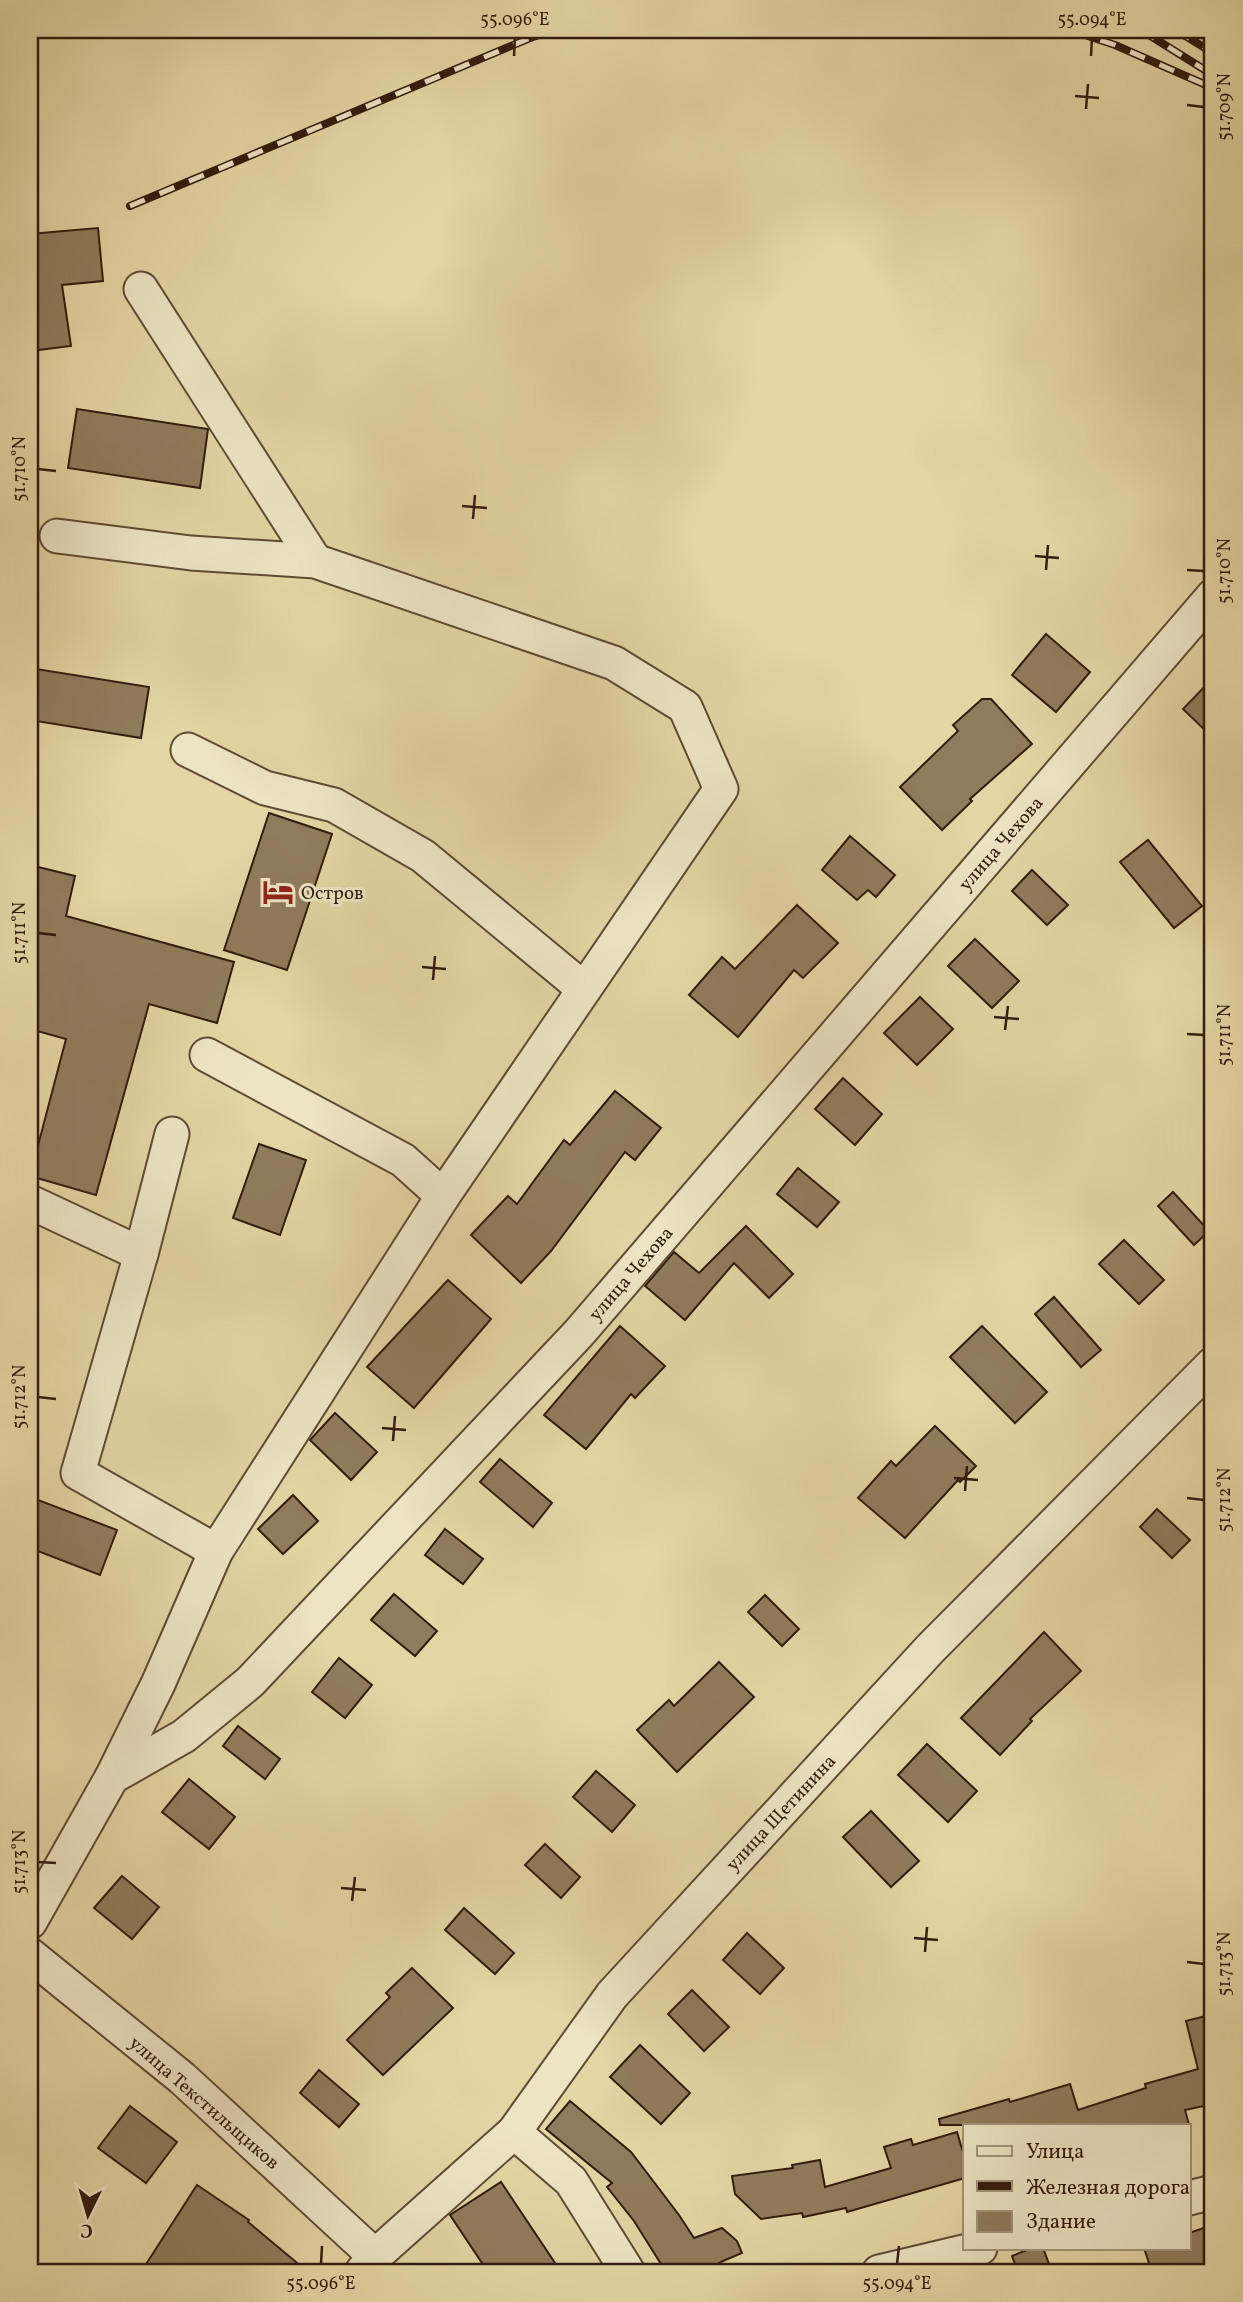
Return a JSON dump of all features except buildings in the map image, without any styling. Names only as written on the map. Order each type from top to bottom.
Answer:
[{"type":"street","points":[[141,289],[315,561]]},
{"type":"street","points":[[30,1922],[112,1777],[158,1684],[216,1551],[443,1196],[721,789],[685,707],[614,663],[315,561],[191,553],[57,536]]},
{"type":"street","name":"улица Чехова","points":[[112,1777],[184,1736],[250,1682],[579,1333],[1213,596]]},
{"type":"street","points":[[188,750],[265,788],[334,805],[423,856],[584,989]]},
{"type":"street","points":[[207,1055],[403,1160],[443,1196]]},
{"type":"street","points":[[172,1134],[141,1254],[78,1473],[216,1551]]},
{"type":"street","points":[[30,1202],[141,1254]]},
{"type":"street","name":"улица Щетинина","points":[[368,2264],[514,2132],[611,1995],[930,1649],[1213,1364]]},
{"type":"street","name":"улица Текстильщиков","points":[[30,1955],[182,2078],[368,2264]]},
{"type":"street","points":[[514,2132],[570,2181],[628,2272]]},
{"type":"street","points":[[1190,2198],[1213,2192]]},
{"type":"street","points":[[879,2272],[972,2250]]},
{"type":"railway","points":[[130,206],[554,30]]},
{"type":"railway","points":[[1070,30],[1115,45],[1213,88]]},
{"type":"railway","points":[[1141,30],[1213,75]]},
{"type":"railway","points":[[1176,30],[1213,53]]},
{"type":"place","name":"Остров","points":[[278,892]]}]
